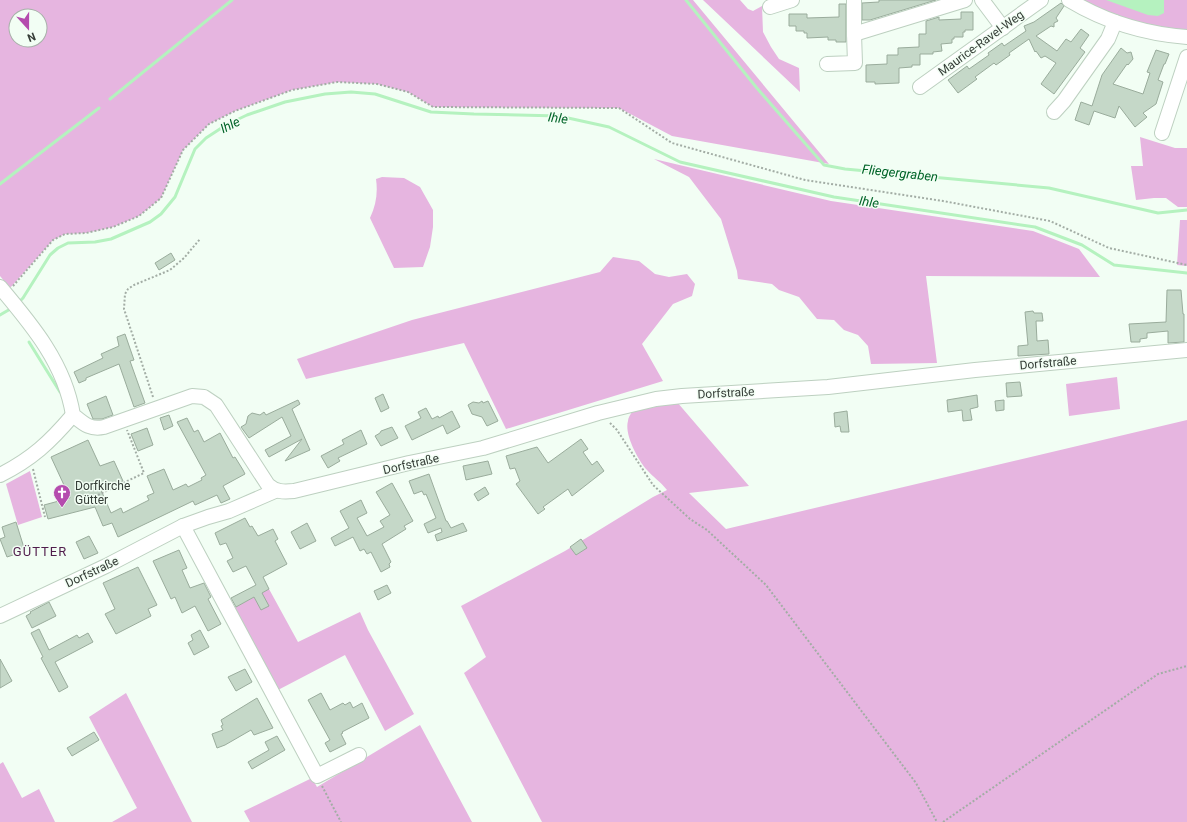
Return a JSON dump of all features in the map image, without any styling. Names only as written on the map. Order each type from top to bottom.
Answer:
[{"type":"street","points":[[770,7],[792,0]]},
{"type":"street","points":[[827,64],[855,63],[854,0]]},
{"type":"street","points":[[854,34],[965,0]]},
{"type":"street","points":[[982,0],[1003,28]]},
{"type":"street","name":"Maurice-Ravel-Weg","points":[[920,87],[1041,0]]},
{"type":"street","points":[[1069,0],[1115,22],[1155,32],[1187,37]]},
{"type":"street","points":[[1054,112],[1064,101],[1108,40],[1115,22]]},
{"type":"street","points":[[1162,133],[1187,57]]},
{"type":"street","points":[[5,293],[23,315],[53,358],[70,400],[73,415],[90,427],[96,429],[126,420],[192,396],[204,396],[216,405],[262,477],[274,491]]},
{"type":"street","name":"Dorfstraße","points":[[0,616],[113,563],[183,526],[230,511],[274,491],[294,491],[409,463],[483,448],[598,413],[640,402],[682,396],[828,387],[975,370],[1187,350]]},
{"type":"street","points":[[0,475],[29,459],[44,446],[73,415]]},
{"type":"street","points":[[183,526],[317,776],[359,755]]},
{"type":"path","points":[[5,293],[53,240],[65,234],[86,233],[113,227],[139,216],[161,198],[183,150],[209,124],[235,111],[292,90],[337,82],[377,84],[408,92],[433,107],[619,108],[672,143],[797,178],[943,201],[1050,221],[1109,248],[1187,265]]},
{"type":"path","points":[[157,408],[124,309],[125,294],[128,289],[134,285],[170,270],[184,258],[200,239]]},
{"type":"path","points":[[598,413],[617,430],[653,485],[690,519],[707,530],[766,585],[916,783],[937,822]]},
{"type":"path","points":[[98,495],[144,473],[125,424],[126,420]]},
{"type":"path","points":[[29,459],[33,467],[45,517]]},
{"type":"path","points":[[943,822],[1158,674],[1187,666]]},
{"type":"path","points":[[324,790],[342,822]]},
{"type":"shaded area","points":[[0,0],[693,0],[829,164],[672,136],[619,108],[433,107],[408,92],[377,84],[337,82],[292,90],[235,111],[209,124],[183,150],[161,198],[139,216],[113,227],[86,233],[65,234],[53,240],[10,288],[0,276]]},
{"type":"shaded area","points":[[703,0],[740,0],[748,9],[753,11],[762,6],[763,32],[779,59],[799,68],[800,92]]},
{"type":"shaded area","points":[[1078,0],[1187,0],[1187,31],[1138,24]]},
{"type":"shaded area","points":[[1106,0],[1164,0],[1164,13],[1158,16],[1148,15]]},
{"type":"shaded area","points":[[1140,137],[1175,148],[1187,148],[1187,207],[1178,207],[1166,198],[1136,200],[1131,166],[1143,166]]},
{"type":"shaded area","points":[[654,159],[831,201],[1033,231],[1079,249],[1100,277],[926,276],[937,363],[871,364],[868,346],[858,335],[844,330],[834,320],[817,319],[799,297],[779,290],[772,284],[738,279],[737,271],[721,219],[689,177]]},
{"type":"shaded area","points":[[382,177],[404,178],[420,187],[433,210],[433,227],[430,247],[423,267],[394,268],[370,218],[376,199],[376,179]]},
{"type":"shaded area","points":[[1180,220],[1187,220],[1187,266],[1177,265]]},
{"type":"shaded area","points":[[613,257],[639,261],[655,274],[669,277],[687,274],[695,284],[692,296],[673,304],[642,344],[663,381],[506,429],[464,343],[306,379],[297,359],[412,320],[600,272]]},
{"type":"shaded area","points":[[1117,377],[1120,409],[1069,416],[1066,384]]},
{"type":"shaded area","points":[[677,402],[749,486],[689,493],[726,529],[1187,420],[1187,822],[542,822],[464,673],[486,657],[461,606],[565,551],[667,490],[647,470],[640,460],[630,440],[627,426],[628,419],[632,412]]},
{"type":"shaded area","points":[[30,471],[42,517],[18,525],[6,484]]},
{"type":"shaded area","points":[[269,589],[298,642],[360,612],[368,630],[414,714],[385,731],[345,655],[278,690],[234,608]]},
{"type":"shaded area","points":[[126,693],[192,822],[112,822],[137,808],[89,717]]},
{"type":"shaded area","points":[[420,725],[472,822],[250,822],[244,811],[312,778],[317,787]]},
{"type":"shaded area","points":[[3,762],[22,798],[39,789],[55,822],[0,822],[0,764]]},
{"type":"building","points":[[879,0],[936,0],[870,20],[862,20],[862,3],[879,2]]},
{"type":"building","points":[[1061,3],[1064,6],[1056,18],[1058,21],[1054,23],[1054,27],[1051,26],[1036,36],[1057,51],[1066,39],[1071,42],[1081,29],[1089,35],[1080,48],[1085,52],[1054,94],[1041,84],[1056,63],[1045,56],[1041,58],[1036,51],[1035,52],[1029,39],[1009,53],[1010,55],[996,65],[994,63],[975,77],[977,79],[958,93],[948,80],[967,66],[969,69],[989,55],[988,53],[1002,43],[1004,46],[1026,31],[1024,26],[1034,22]]},
{"type":"building","points":[[839,4],[846,4],[846,42],[828,40],[828,37],[807,38],[807,33],[804,33],[804,31],[796,31],[796,26],[789,26],[789,14],[807,14],[807,18],[839,17]]},
{"type":"building","points":[[961,12],[973,12],[973,30],[965,30],[965,32],[963,32],[963,37],[954,37],[954,39],[952,39],[952,43],[941,44],[942,51],[933,52],[933,54],[920,54],[920,65],[899,68],[899,83],[875,84],[875,82],[866,82],[866,65],[887,64],[887,55],[898,55],[898,48],[919,47],[919,34],[926,34],[926,21],[939,17],[939,20],[961,19]]},
{"type":"building","points":[[1121,48],[1127,53],[1131,52],[1133,59],[1128,65],[1127,64],[1113,84],[1143,94],[1150,73],[1147,72],[1156,50],[1169,54],[1158,80],[1163,82],[1156,104],[1143,113],[1147,117],[1135,127],[1119,106],[1115,118],[1094,111],[1089,125],[1075,120],[1081,102],[1092,106],[1102,75]]},
{"type":"building","points":[[171,253],[175,260],[159,270],[155,263]]},
{"type":"building","points":[[1167,290],[1181,290],[1184,314],[1184,342],[1168,343],[1168,331],[1147,333],[1147,338],[1140,339],[1140,342],[1131,342],[1129,324],[1166,322]]},
{"type":"building","points":[[1033,311],[1034,313],[1042,313],[1043,321],[1036,321],[1037,341],[1048,340],[1049,354],[1018,356],[1018,346],[1028,345],[1025,312]]},
{"type":"building","points":[[125,334],[134,360],[130,361],[145,403],[134,407],[119,364],[86,378],[86,380],[79,383],[74,372],[103,358],[101,354],[119,346],[117,337]]},
{"type":"building","points":[[1020,382],[1022,396],[1007,397],[1006,383]]},
{"type":"building","points":[[383,394],[389,408],[381,412],[375,398]]},
{"type":"building","points":[[977,395],[978,407],[970,409],[972,420],[963,421],[962,410],[948,412],[947,400]]},
{"type":"building","points":[[106,396],[113,415],[102,419],[93,419],[87,404]]},
{"type":"building","points":[[298,400],[300,404],[292,409],[310,450],[285,461],[302,439],[269,457],[265,450],[291,436],[282,417],[249,438],[241,427],[246,424],[248,416],[252,413],[260,415],[264,412],[266,415]]},
{"type":"building","points":[[1004,400],[1004,410],[996,411],[995,401]]},
{"type":"building","points":[[482,401],[483,403],[488,401],[498,421],[487,426],[482,417],[472,414],[468,405],[473,402],[479,403]]},
{"type":"building","points":[[426,408],[432,419],[438,416],[439,418],[452,411],[460,427],[447,434],[443,425],[412,440],[405,426],[421,418],[418,412]]},
{"type":"building","points":[[847,411],[849,432],[841,432],[840,426],[835,427],[834,413]]},
{"type":"building","points":[[169,415],[173,426],[164,430],[160,418]]},
{"type":"building","points":[[187,418],[194,432],[198,430],[204,442],[220,433],[233,458],[235,457],[243,470],[245,474],[223,486],[230,499],[221,503],[217,495],[195,505],[193,501],[118,537],[112,523],[103,526],[95,507],[48,519],[44,505],[70,498],[51,457],[88,440],[100,466],[114,461],[123,481],[101,490],[111,513],[121,508],[123,513],[149,500],[147,496],[154,493],[147,476],[164,469],[173,490],[186,484],[188,487],[202,480],[201,478],[206,475],[177,422]]},
{"type":"building","points":[[392,427],[398,438],[381,446],[375,436],[381,431]]},
{"type":"building","points":[[147,428],[153,445],[138,451],[131,434]]},
{"type":"building","points":[[361,430],[367,444],[338,458],[340,461],[328,468],[321,456],[344,444],[342,440]]},
{"type":"building","points":[[581,439],[588,449],[583,452],[592,465],[597,461],[604,471],[572,496],[568,489],[543,507],[545,509],[538,514],[516,484],[520,481],[515,468],[510,469],[506,456],[537,447],[548,463]]},
{"type":"building","points":[[488,461],[492,474],[466,480],[463,466]]},
{"type":"building","points":[[429,474],[446,521],[451,528],[463,523],[467,531],[437,541],[435,535],[442,532],[441,528],[428,533],[424,524],[436,518],[426,494],[424,495],[422,491],[414,494],[409,481]]},
{"type":"building","points":[[392,483],[413,521],[404,526],[406,529],[382,544],[391,562],[389,564],[390,567],[381,572],[371,552],[367,554],[364,549],[360,551],[353,537],[335,546],[331,538],[349,528],[340,511],[361,500],[367,513],[357,518],[367,536],[384,527],[380,521],[390,515],[376,492]]},
{"type":"building","points":[[485,487],[489,494],[478,501],[474,494]]},
{"type":"building","points":[[245,518],[250,527],[252,526],[258,536],[273,529],[278,539],[275,541],[287,564],[263,577],[269,589],[262,593],[269,606],[261,610],[254,597],[236,607],[231,598],[256,585],[246,566],[233,572],[227,561],[233,558],[226,543],[220,545],[215,533]]},
{"type":"building","points":[[16,522],[25,551],[7,557],[0,539],[5,537],[2,527]]},
{"type":"building","points":[[307,523],[316,541],[300,549],[291,532]]},
{"type":"building","points":[[89,536],[98,553],[84,559],[76,542]]},
{"type":"building","points":[[581,539],[587,548],[576,555],[570,547]]},
{"type":"building","points":[[179,550],[187,568],[182,570],[190,588],[204,583],[211,597],[208,599],[221,624],[208,631],[195,606],[182,613],[175,597],[171,599],[153,561]]},
{"type":"building","points":[[138,567],[157,605],[148,609],[151,616],[116,634],[105,614],[115,609],[103,583]]},
{"type":"building","points":[[387,585],[391,593],[378,600],[374,591]]},
{"type":"building","points":[[49,602],[56,616],[32,628],[26,616],[31,613],[30,612]]},
{"type":"building","points":[[39,629],[49,650],[77,635],[79,638],[88,633],[93,642],[55,662],[68,687],[59,692],[41,658],[43,657],[31,633]]},
{"type":"building","points":[[200,630],[209,647],[194,655],[188,643],[193,640],[191,635]]},
{"type":"building","points":[[0,659],[12,681],[0,688]]},
{"type":"building","points":[[245,669],[252,682],[236,691],[228,677]]},
{"type":"building","points":[[321,693],[330,710],[343,703],[345,705],[350,702],[353,708],[362,703],[369,718],[342,732],[343,733],[341,734],[346,744],[330,752],[325,743],[330,740],[308,700]]},
{"type":"building","points":[[257,698],[273,728],[254,735],[251,730],[217,748],[212,734],[223,730],[221,720]]},
{"type":"building","points":[[94,732],[99,740],[72,756],[67,748]]},
{"type":"building","points":[[277,736],[285,750],[252,769],[248,762],[269,750],[265,742]]},
{"type":"waterway","points":[[110,99],[232,0]]},
{"type":"waterway","name":"Fliegergraben","points":[[686,0],[756,87],[824,165],[845,169],[1049,188],[1158,213],[1187,210]]},
{"type":"waterway","name":"Ihle","points":[[18,303],[23,298],[50,255],[58,248],[68,243],[95,242],[111,239],[150,222],[161,214],[175,197],[195,149],[206,138],[226,125],[247,115],[285,102],[325,94],[351,92],[375,94],[431,112],[559,116],[609,127],[680,162],[834,197],[1035,227],[1082,245],[1114,265],[1187,273]]},
{"type":"waterway","points":[[0,184],[99,108]]},
{"type":"waterway","name":"Ihle","points":[[0,315],[12,308]]},
{"type":"waterway","points":[[29,342],[60,392]]},
{"type":"place","name":"Dorfkirche Gütter","points":[[62,508]]},
{"type":"district","name":"GÜTTER","points":[[40,551]]}]
